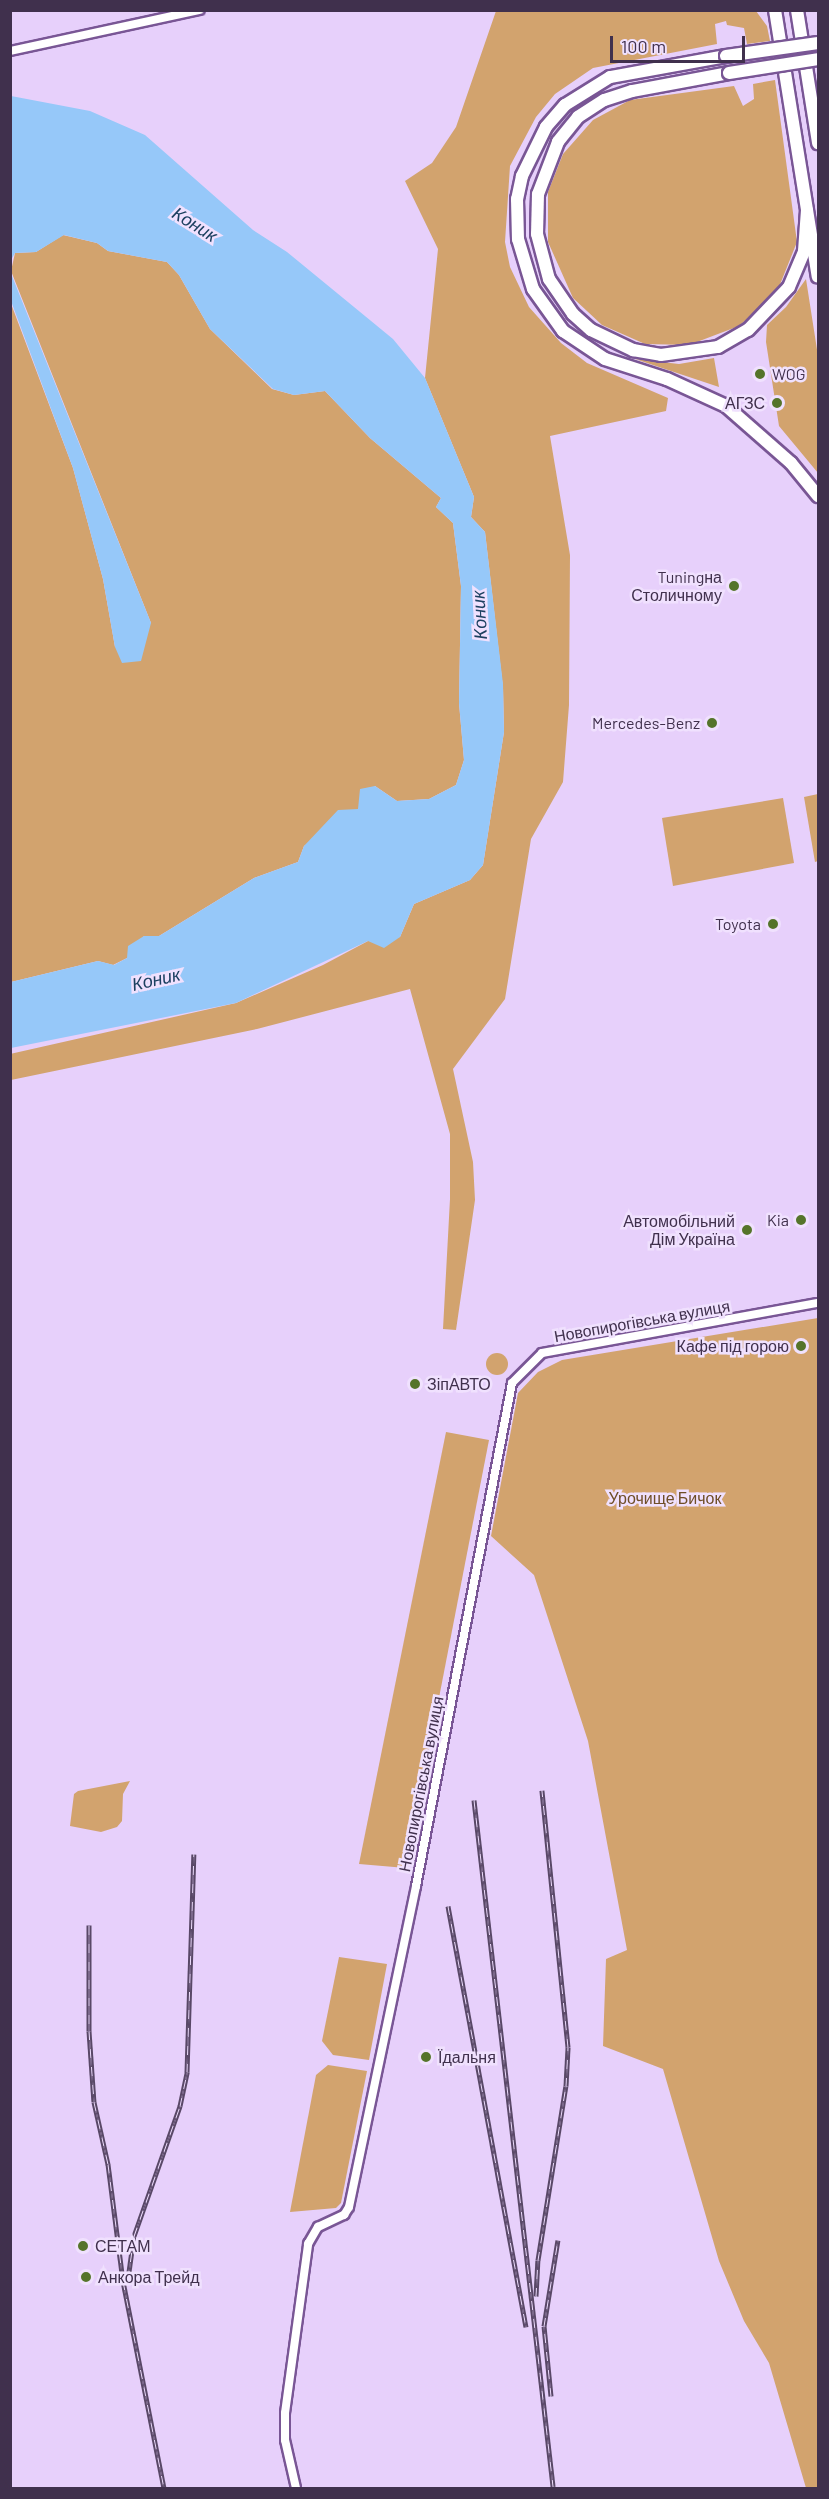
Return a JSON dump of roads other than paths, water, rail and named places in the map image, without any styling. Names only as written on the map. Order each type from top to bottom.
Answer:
[{"type":"main road","points":[[775,10],[819,277]]},
{"type":"main road","points":[[797,10],[819,143]]},
{"type":"main road","points":[[819,43],[726,56],[610,77],[565,105],[536,143],[522,176],[516,224],[520,250],[533,288],[563,331],[605,359],[677,383],[726,406],[791,463],[819,496]]},
{"type":"main road","points":[[807,210],[804,251],[789,287],[748,330],[718,346],[661,355],[633,350],[591,330],[573,314],[549,279],[537,234],[538,194],[558,142],[578,117],[604,100],[632,91],[819,59]]},
{"type":"street","points":[[10,51],[26,50],[200,10]]},
{"type":"street","name":"Новопирогівська вулиця","points":[[296,2488],[285,2440],[285,2413],[308,2244],[318,2227],[344,2215],[349,2207],[416,1886],[512,1383],[542,1353],[819,1303]]},
{"type":"water","name":"Коник","points":[[11,96],[90,111],[145,135],[253,230],[287,252],[393,339],[425,378],[474,497],[471,517],[485,532],[503,684],[504,732],[483,865],[470,880],[414,904],[400,937],[384,948],[368,941],[236,1003],[11,1048],[11,982],[98,961],[114,965],[127,958],[128,946],[144,936],[159,936],[254,878],[298,862],[304,846],[338,810],[358,809],[360,789],[375,786],[397,801],[429,799],[456,785],[464,760],[459,703],[461,586],[453,523],[436,507],[441,498],[370,438],[325,391],[294,395],[273,389],[210,329],[179,275],[167,262],[108,251],[97,243],[64,235],[36,252],[15,253],[11,260]]},
{"type":"water","points":[[10,271],[151,623],[141,661],[122,663],[115,647],[103,579],[73,468],[11,301]]},
{"type":"railway","points":[[536,2296],[538,2260],[566,2086],[568,2047],[542,1790]]},
{"type":"railway","points":[[474,1800],[553,2486]]},
{"type":"railway","points":[[128,2279],[134,2236],[180,2106],[187,2072],[194,1854]]},
{"type":"railway","points":[[448,1906],[526,2327]]},
{"type":"railway","points":[[89,1925],[89,2031],[94,2102],[108,2164],[123,2281],[164,2488]]},
{"type":"railway","points":[[551,2396],[544,2326],[558,2240]]},
{"type":"place","name":"WOG","points":[[760,374]]},
{"type":"place","name":"АГЗС","points":[[777,403]]},
{"type":"place","name":"Tuningна Столичному","points":[[734,586]]},
{"type":"place","name":"Mercedes-Benz","points":[[712,723]]},
{"type":"place","name":"Toyota","points":[[773,924]]},
{"type":"place","name":"Kia","points":[[801,1220]]},
{"type":"place","name":"Автомобільний Дім Україна","points":[[747,1230]]},
{"type":"place","name":"Кафе під горою","points":[[801,1346]]},
{"type":"place","name":"ЗіпАВТО","points":[[415,1384]]},
{"type":"place","name":"Їдальня","points":[[426,2057]]},
{"type":"place","name":"СЕТАМ","points":[[83,2246]]},
{"type":"place","name":"Анкора Трейд","points":[[86,2277]]},
{"type":"park label","name":"Урочище Бичок","points":[[665,1498]]}]
